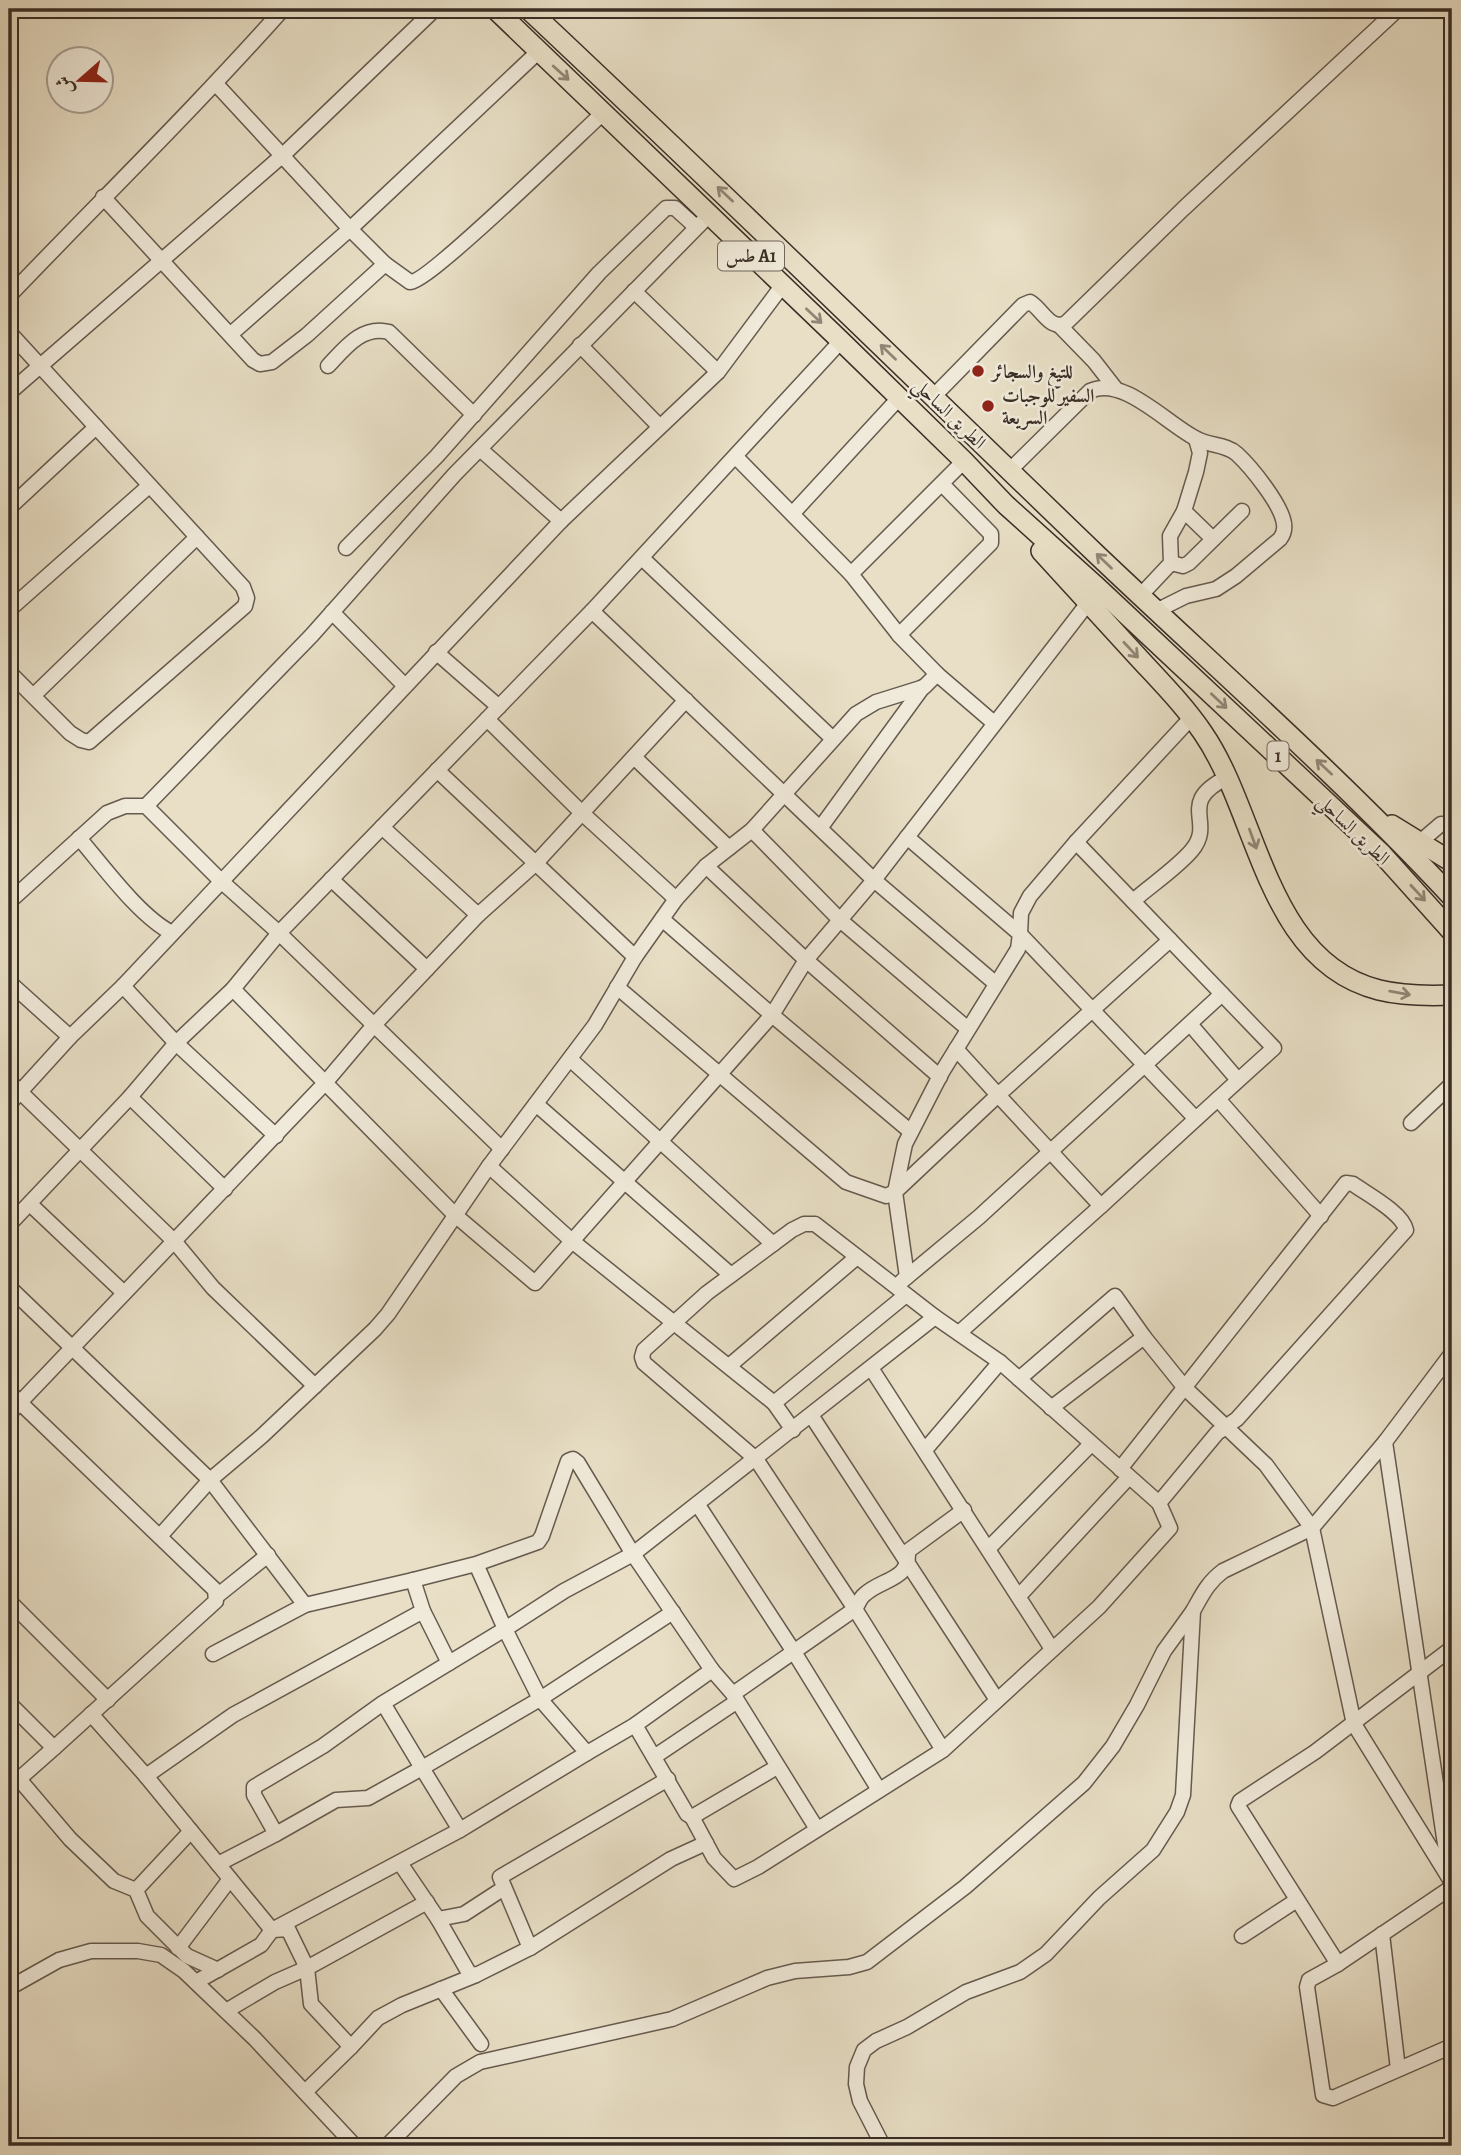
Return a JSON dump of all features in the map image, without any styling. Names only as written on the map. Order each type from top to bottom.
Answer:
[{"type":"highway","name":"الطريق الساحلي","points":[[495,9],[604,112],[703,221],[782,286],[964,461],[1006,505],[1038,548],[1382,854],[1452,932]]},
{"type":"highway","name":"الطريق الساحلي","points":[[528,9],[758,225],[1140,596],[1373,814],[1452,897]]},
{"type":"highway","points":[[1092,595],[1203,733],[1228,777],[1270,887],[1300,936],[1319,956],[1345,976],[1377,989],[1413,996],[1451,995]]},
{"type":"highway","name":"الطريق الساحلي","points":[[1373,814],[1452,862]]},
{"type":"street","points":[[9,296],[216,84],[283,9]]},
{"type":"street","points":[[9,393],[282,155],[435,9]]},
{"type":"street","points":[[933,397],[1023,305],[1030,302],[1035,305],[1054,326],[1066,323],[1183,209],[1398,9]]},
{"type":"street","points":[[231,334],[350,229],[538,52]]},
{"type":"street","points":[[216,84],[350,229],[385,264],[411,282],[421,279],[467,240],[604,112]]},
{"type":"street","points":[[103,197],[253,360],[260,364],[272,362],[307,335],[385,264]]},
{"type":"street","points":[[146,806],[332,612],[480,449],[703,221],[675,208],[666,208],[599,273],[437,456],[346,548]]},
{"type":"street","points":[[9,1104],[561,521],[718,372],[782,286]]},
{"type":"street","points":[[634,291],[718,372]]},
{"type":"street","points":[[1060,326],[1094,361],[1115,388]]},
{"type":"street","points":[[328,366],[360,335],[377,329],[388,332],[474,415]]},
{"type":"street","points":[[9,332],[243,587],[247,598],[245,606],[89,742],[70,733],[9,671]]},
{"type":"street","points":[[9,1225],[81,1151],[176,1043],[233,989],[279,933],[642,558],[841,341]]},
{"type":"street","points":[[580,345],[659,426]]},
{"type":"street","points":[[1010,470],[1090,391],[1103,386],[1125,392],[1196,439],[1213,446],[1225,447],[1237,454],[1279,511],[1284,524],[1280,539],[1223,585],[1208,592],[1171,601],[1156,611]]},
{"type":"street","points":[[793,513],[899,398]]},
{"type":"street","points":[[9,508],[96,427]]},
{"type":"street","points":[[1140,596],[1171,564],[1170,536],[1184,511],[1200,453],[1196,439]]},
{"type":"street","points":[[480,449],[561,521]]},
{"type":"street","points":[[736,457],[851,574],[899,635],[937,674],[994,723]]},
{"type":"street","points":[[851,574],[964,461]]},
{"type":"street","points":[[899,635],[991,543],[990,534],[942,484]]},
{"type":"street","points":[[9,610],[149,486]]},
{"type":"street","points":[[1184,511],[1213,539]]},
{"type":"street","points":[[1171,564],[1182,566],[1189,563],[1242,511]]},
{"type":"street","points":[[34,695],[197,537]]},
{"type":"street","points":[[642,558],[833,739]]},
{"type":"street","points":[[233,989],[455,1215],[535,1283],[772,1015],[806,960],[874,880],[1092,595]]},
{"type":"street","points":[[592,611],[874,880],[995,983]]},
{"type":"street","points":[[332,612],[405,686]]},
{"type":"street","points":[[436,652],[499,707]]},
{"type":"street","points":[[821,827],[924,687],[937,674]]},
{"type":"street","points":[[161,1535],[211,1480],[262,1436],[388,1314],[489,1166],[595,1025],[635,957],[676,899],[706,866],[752,830],[856,714],[876,702],[924,687]]},
{"type":"street","points":[[9,1414],[276,1136],[374,1024],[478,915],[535,864],[686,701]]},
{"type":"street","points":[[903,1286],[895,1192],[905,1144],[968,1028],[1018,949],[1021,913],[1030,896],[1076,842],[1191,718]]},
{"type":"street","points":[[487,719],[582,813],[676,899]]},
{"type":"street","points":[[634,757],[729,848]]},
{"type":"street","points":[[437,770],[635,957]]},
{"type":"street","points":[[1133,901],[1192,849],[1199,836],[1200,798],[1210,786],[1228,777]]},
{"type":"street","points":[[9,902],[115,808],[146,806],[502,1149]]},
{"type":"street","points":[[1420,842],[1441,824],[1448,825],[1452,832]]},
{"type":"street","points":[[382,827],[478,915]]},
{"type":"street","points":[[752,830],[840,920],[968,1028]]},
{"type":"street","points":[[907,837],[1020,934],[1196,1119]]},
{"type":"street","points":[[79,838],[146,914],[172,933]]},
{"type":"street","points":[[959,1334],[1274,1048],[1076,842]]},
{"type":"street","points":[[706,866],[806,960],[940,1077]]},
{"type":"street","points":[[331,879],[427,969]]},
{"type":"street","points":[[662,919],[911,1132]]},
{"type":"street","points":[[617,987],[846,1182],[886,1196],[895,1192],[1170,940]]},
{"type":"street","points":[[9,982],[70,1037]]},
{"type":"street","points":[[123,986],[176,1043],[276,1136]]},
{"type":"street","points":[[774,1403],[1222,994]]},
{"type":"street","points":[[1190,1024],[1238,1080]]},
{"type":"street","points":[[956,1049],[1049,1153],[1101,1206]]},
{"type":"street","points":[[569,1059],[773,1244]]},
{"type":"street","points":[[9,1081],[174,1241],[213,1288],[315,1386]]},
{"type":"street","points":[[1411,1123],[1452,1084]]},
{"type":"street","points":[[130,1097],[225,1189]]},
{"type":"street","points":[[1218,1098],[1321,1216]]},
{"type":"street","points":[[536,1104],[731,1275]]},
{"type":"street","points":[[489,1166],[572,1241],[774,1403],[793,1430]]},
{"type":"street","points":[[1019,1596],[1124,1473],[1185,1388],[1346,1183],[1353,1184],[1397,1215],[1405,1224],[1406,1230],[1237,1419],[1217,1433],[1159,1503]]},
{"type":"street","points":[[30,1204],[124,1293]]},
{"type":"street","points":[[635,1725],[714,1858],[733,1879],[758,1867],[943,1750],[1100,1607],[1170,1528],[1159,1503],[1000,1362],[935,1317],[903,1286],[858,1257],[816,1224],[810,1223],[792,1230],[707,1293],[644,1349],[642,1357],[645,1363],[756,1459],[855,1609],[943,1750]]},
{"type":"street","points":[[729,1366],[858,1257]]},
{"type":"street","points":[[9,1287],[211,1480],[305,1605]]},
{"type":"street","points":[[1019,1379],[1115,1296],[1185,1388],[1266,1465],[1312,1528],[1354,1724],[1452,1887]]},
{"type":"street","points":[[276,1833],[254,1796],[254,1787],[323,1746],[383,1703],[564,1591],[633,1554],[935,1317]]},
{"type":"street","points":[[1051,1408],[1144,1337]]},
{"type":"street","points":[[387,2146],[456,2076],[480,2062],[672,2019],[767,1978],[795,1971],[849,1967],[867,1962],[965,1887],[1084,1783],[1113,1746],[1164,1651],[1193,1611],[1211,1580],[1223,1571],[1312,1528],[1452,1359]]},
{"type":"street","points":[[925,1450],[1000,1362]]},
{"type":"street","points":[[871,1368],[1052,1649]]},
{"type":"street","points":[[9,1392],[161,1535],[215,1590],[217,1596]]},
{"type":"street","points":[[811,1415],[997,1700]]},
{"type":"street","points":[[1385,1442],[1452,1887]]},
{"type":"street","points":[[988,1549],[1091,1444]]},
{"type":"street","points":[[214,1654],[305,1605],[476,1564],[538,1542],[568,1461],[573,1459],[633,1554],[712,1670],[735,1698],[817,1829]]},
{"type":"street","points":[[698,1505],[794,1651],[880,1790]]},
{"type":"street","points":[[654,1757],[794,1651],[855,1609],[863,1595],[903,1572],[908,1563],[908,1551],[964,1510]]},
{"type":"street","points":[[218,1970],[187,1956],[178,1948],[147,1916],[136,1889],[114,1881],[14,1780],[108,1700],[216,1601],[217,1596],[268,1555]]},
{"type":"street","points":[[476,1564],[540,1699],[587,1753]]},
{"type":"street","points":[[413,1580],[423,1611],[449,1663]]},
{"type":"street","points":[[9,1601],[108,1700]]},
{"type":"street","points":[[146,1776],[233,1715],[423,1611]]},
{"type":"street","points":[[883,2146],[860,2101],[856,2084],[857,2067],[864,2050],[966,1993],[1020,1972],[1036,1962],[1099,1898],[1153,1850],[1166,1832],[1183,1796],[1193,1611]]},
{"type":"street","points":[[218,1864],[336,1800],[368,1798],[540,1699],[673,1612]]},
{"type":"street","points":[[1338,1964],[1238,1806],[1240,1801],[1354,1724],[1452,1648]]},
{"type":"street","points":[[196,1982],[261,1945],[272,1930],[460,1830],[635,1725],[712,1670]]},
{"type":"street","points":[[9,1703],[54,1748]]},
{"type":"street","points":[[383,1703],[460,1830]]},
{"type":"street","points":[[91,1714],[146,1776],[272,1930]]},
{"type":"street","points":[[692,1817],[777,1767]]},
{"type":"street","points":[[530,1948],[500,1877],[668,1779]]},
{"type":"street","points":[[136,1889],[191,1831]]},
{"type":"street","points":[[305,2092],[378,2018],[530,1948],[671,1859],[706,1843]]},
{"type":"street","points":[[400,1863],[438,1919],[469,1973],[476,1975]]},
{"type":"street","points":[[178,1948],[230,1879]]},
{"type":"street","points":[[1452,1887],[1310,1980],[1307,1987],[1323,2095],[1333,2098],[1452,2046]]},
{"type":"street","points":[[438,1919],[464,1914],[504,1888]]},
{"type":"street","points":[[1242,1936],[1297,1900]]},
{"type":"street","points":[[226,2011],[275,1982],[307,1968],[427,1902]]},
{"type":"street","points":[[272,1930],[288,1929],[307,1968],[311,2004],[351,2047]]},
{"type":"street","points":[[1382,1934],[1398,2069]]},
{"type":"street","points":[[9,1987],[59,1960],[91,1951],[152,1952],[161,1955],[184,1971],[226,2011],[355,2146]]},
{"type":"street","points":[[441,1989],[481,2044]]},
{"type":"place","name":"للتيغ والسجائر","points":[[978,371]]},
{"type":"place","name":"السفير للوجبات السريعة","points":[[988,406]]}]
